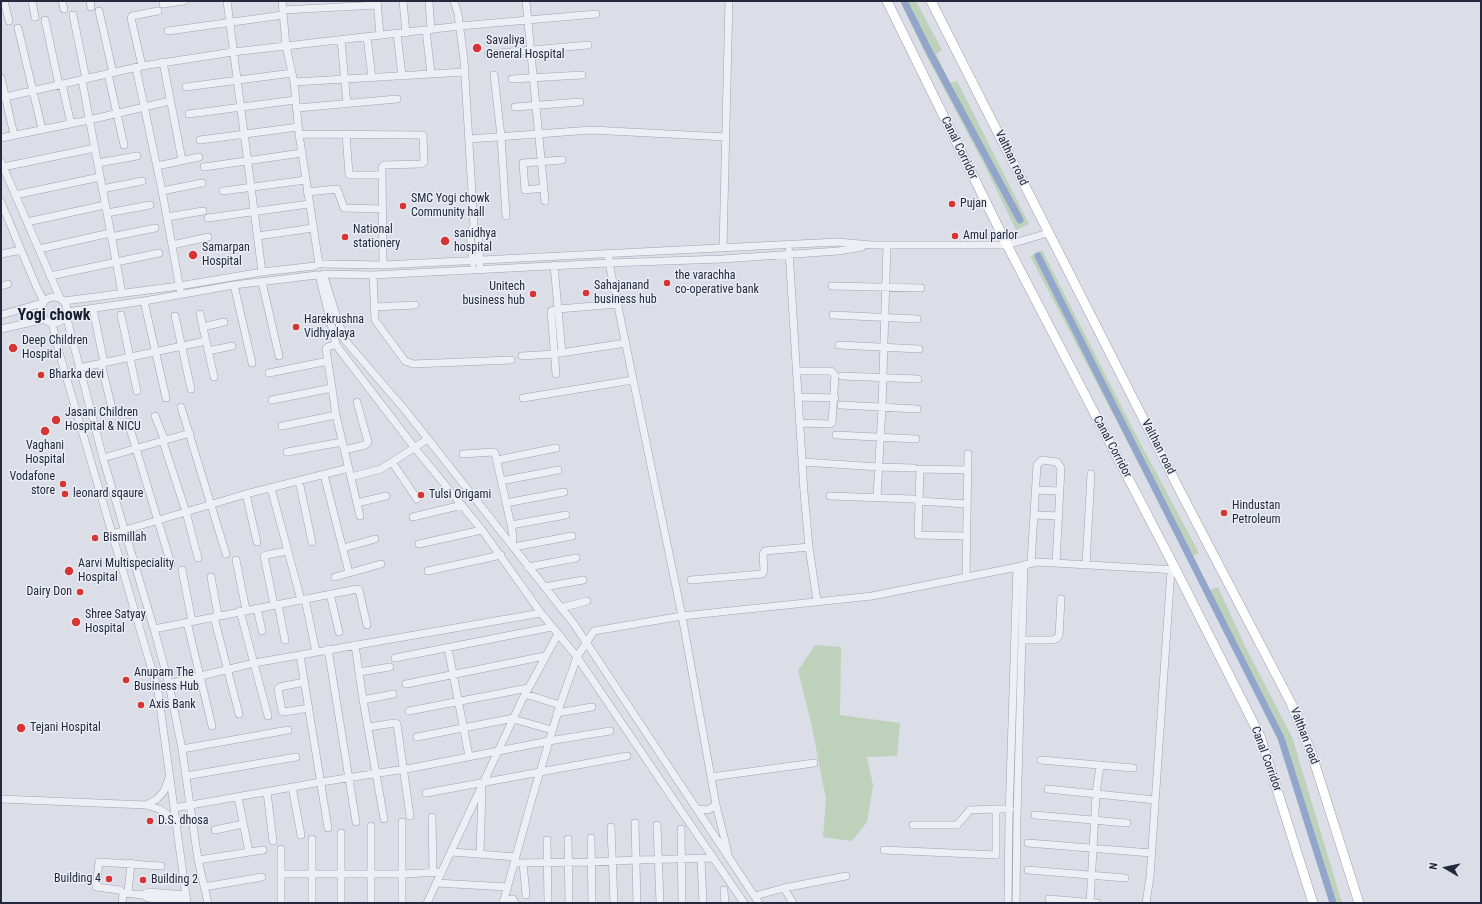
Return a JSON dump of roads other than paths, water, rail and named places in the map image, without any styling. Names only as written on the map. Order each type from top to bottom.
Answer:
[{"type":"main road","name":"Canal Corridor","points":[[887,1],[1007,245],[1173,570],[1260,736],[1313,903]]},
{"type":"main road","name":"Valthan road","points":[[931,1],[1048,233],[1291,703],[1312,755],[1359,903]]},
{"type":"street","points":[[4,1],[9,22]]},
{"type":"street","points":[[32,1],[35,17]]},
{"type":"street","points":[[62,1],[64,9]]},
{"type":"street","points":[[163,4],[184,1]]},
{"type":"street","points":[[227,1],[262,272]]},
{"type":"street","points":[[282,1],[286,46],[294,82],[309,204],[319,264],[314,270],[321,274],[344,340],[428,439],[587,641],[759,903]]},
{"type":"street","points":[[403,1],[406,32]]},
{"type":"street","points":[[429,1],[428,30],[431,74]]},
{"type":"street","points":[[454,1],[460,26],[465,72],[474,226],[470,233],[477,269]]},
{"type":"street","points":[[458,14],[461,1]]},
{"type":"street","points":[[526,1],[532,50],[545,201]]},
{"type":"street","points":[[723,248],[729,1]]},
{"type":"street","points":[[168,31],[229,23],[283,13],[314,5],[377,3],[380,36]]},
{"type":"street","points":[[99,11],[116,114],[124,145]]},
{"type":"street","points":[[158,11],[131,17],[144,107],[162,191],[181,294]]},
{"type":"street","points":[[3,97],[163,62],[233,52],[460,26],[596,14]]},
{"type":"street","points":[[73,15],[102,189],[122,293]]},
{"type":"street","points":[[45,20],[71,124]]},
{"type":"street","points":[[18,28],[42,130]]},
{"type":"street","points":[[396,34],[402,76]]},
{"type":"street","points":[[367,37],[372,78]]},
{"type":"street","points":[[341,40],[347,104]]},
{"type":"street","points":[[488,54],[588,46]]},
{"type":"street","points":[[163,62],[182,160]]},
{"type":"street","points":[[294,82],[465,72]]},
{"type":"street","points":[[186,88],[292,73]]},
{"type":"street","points":[[494,75],[501,136],[506,216]]},
{"type":"street","points":[[512,80],[582,75]]},
{"type":"street","points":[[1,78],[3,97],[14,135]]},
{"type":"street","points":[[297,108],[397,99]]},
{"type":"street","points":[[190,114],[296,100]]},
{"type":"street","points":[[1,138],[90,120],[170,101]]},
{"type":"street","points":[[516,107],[580,102]]},
{"type":"street","points":[[470,139],[591,130],[726,137]]},
{"type":"street","points":[[200,140],[244,134],[299,131],[346,134],[423,135],[423,163],[384,165],[382,167],[383,265]]},
{"type":"street","points":[[346,134],[349,174],[382,175]]},
{"type":"street","points":[[95,148],[2,165],[50,276],[67,308],[79,368],[103,458],[169,684],[182,749],[198,860],[208,903]]},
{"type":"street","points":[[204,167],[302,153]]},
{"type":"street","points":[[98,163],[137,156]]},
{"type":"street","points":[[157,166],[199,156]]},
{"type":"street","points":[[544,188],[525,190],[523,164],[562,160]]},
{"type":"street","points":[[15,195],[100,177]]},
{"type":"street","points":[[222,191],[306,180]]},
{"type":"street","points":[[102,189],[142,181]]},
{"type":"street","points":[[162,191],[202,183]]},
{"type":"street","points":[[308,192],[337,189],[344,208],[383,209]]},
{"type":"street","points":[[1,202],[44,302],[41,313],[48,321],[59,352],[156,687],[187,900],[148,898],[120,890],[96,886],[99,862],[161,866]]},
{"type":"street","points":[[208,218],[309,204]]},
{"type":"street","points":[[27,222],[105,205]]},
{"type":"street","points":[[107,213],[150,205]]},
{"type":"street","points":[[167,217],[202,211]]},
{"type":"street","points":[[1,225],[10,223]]},
{"type":"street","points":[[39,249],[155,228]]},
{"type":"street","points":[[258,236],[313,228]]},
{"type":"street","points":[[1,315],[44,302],[52,297],[62,300],[179,286],[319,264],[383,265],[837,242],[872,245],[1007,245],[1048,233]]},
{"type":"street","points":[[172,244],[208,237]]},
{"type":"street","points":[[788,245],[790,254],[809,547],[817,601]]},
{"type":"street","points":[[1,328],[48,321],[60,321],[67,313],[234,285],[321,274],[373,275],[477,269],[722,259],[838,252],[872,245]]},
{"type":"street","points":[[877,497],[882,407],[887,245]]},
{"type":"street","points":[[1,254],[21,250]]},
{"type":"street","points":[[50,276],[159,253]]},
{"type":"street","points":[[609,253],[609,263],[682,616],[716,805],[729,857]]},
{"type":"street","points":[[319,264],[326,268],[321,274]]},
{"type":"street","points":[[554,266],[562,353]]},
{"type":"street","points":[[321,274],[336,344],[414,447],[482,530],[541,613],[577,657],[744,903]]},
{"type":"street","points":[[373,275],[374,306],[377,322],[408,363],[511,360]]},
{"type":"street","points":[[262,282],[279,356]]},
{"type":"street","points":[[234,285],[252,363]]},
{"type":"street","points":[[832,286],[921,288]]},
{"type":"street","points":[[144,301],[166,398]]},
{"type":"street","points":[[556,374],[550,312],[558,309],[618,304]]},
{"type":"street","points":[[374,306],[415,306]]},
{"type":"street","points":[[93,309],[114,413]]},
{"type":"street","points":[[200,314],[214,377]]},
{"type":"street","points":[[121,315],[137,391]]},
{"type":"street","points":[[833,315],[917,318]]},
{"type":"street","points":[[175,316],[191,389]]},
{"type":"street","points":[[203,327],[224,322]]},
{"type":"street","points":[[79,368],[206,341]]},
{"type":"street","points":[[522,356],[562,353],[626,343]]},
{"type":"street","points":[[336,344],[326,349],[336,415],[360,516]]},
{"type":"street","points":[[839,345],[919,349]]},
{"type":"street","points":[[208,351],[232,346]]},
{"type":"street","points":[[269,373],[328,362]]},
{"type":"street","points":[[797,371],[833,372],[835,375],[833,420],[831,423],[800,423]]},
{"type":"street","points":[[842,376],[918,379]]},
{"type":"street","points":[[523,398],[633,380]]},
{"type":"street","points":[[272,400],[332,388]]},
{"type":"street","points":[[799,396],[834,398]]},
{"type":"street","points":[[344,450],[365,445],[368,442],[357,402]]},
{"type":"street","points":[[841,405],[917,409]]},
{"type":"street","points":[[181,407],[226,554]]},
{"type":"street","points":[[282,426],[336,415]]},
{"type":"street","points":[[155,416],[186,512],[198,558]]},
{"type":"street","points":[[128,422],[170,564]]},
{"type":"street","points":[[103,458],[190,433]]},
{"type":"street","points":[[836,436],[916,439]]},
{"type":"street","points":[[351,477],[378,470],[428,439]]},
{"type":"street","points":[[286,452],[342,442]]},
{"type":"street","points":[[497,460],[556,448]]},
{"type":"street","points":[[463,454],[494,452],[513,533],[513,546]]},
{"type":"street","points":[[966,577],[968,454]]},
{"type":"street","points":[[1008,903],[1010,809],[1024,565],[1031,552],[1037,465],[1042,460],[1057,462],[1060,464],[1061,468],[1056,563]]},
{"type":"street","points":[[392,462],[417,499]]},
{"type":"street","points":[[803,462],[914,468]]},
{"type":"street","points":[[112,534],[246,494],[349,468]]},
{"type":"street","points":[[966,536],[918,535],[916,500],[920,469],[968,470]]},
{"type":"street","points":[[501,481],[558,470]]},
{"type":"street","points":[[1086,565],[1092,474]]},
{"type":"street","points":[[324,475],[349,573]]},
{"type":"street","points":[[299,481],[312,542]]},
{"type":"street","points":[[271,488],[303,599],[316,652]]},
{"type":"street","points":[[1035,490],[1060,491]]},
{"type":"street","points":[[506,503],[564,492]]},
{"type":"street","points":[[246,494],[256,542]]},
{"type":"street","points":[[357,503],[386,496]]},
{"type":"street","points":[[830,496],[877,497],[967,504]]},
{"type":"street","points":[[413,517],[462,505]]},
{"type":"street","points":[[511,525],[566,515]]},
{"type":"street","points":[[1034,515],[1059,516]]},
{"type":"street","points":[[419,544],[482,530]]},
{"type":"street","points":[[513,546],[572,536]]},
{"type":"street","points":[[343,548],[375,539]]},
{"type":"street","points":[[691,580],[762,574],[764,571],[763,554],[765,551],[809,547]]},
{"type":"street","points":[[285,640],[264,556],[288,551]]},
{"type":"street","points":[[428,571],[501,555]]},
{"type":"street","points":[[528,567],[576,558]]},
{"type":"street","points":[[236,560],[243,611],[254,664],[268,716]]},
{"type":"street","points":[[515,903],[513,899],[504,901],[540,771],[557,713],[577,657],[594,631],[682,616],[872,596],[1037,562],[1173,570],[1146,903]]},
{"type":"street","points":[[335,577],[381,564]]},
{"type":"street","points":[[1016,903],[1024,565]]},
{"type":"street","points":[[182,570],[189,622],[212,726]]},
{"type":"street","points":[[211,577],[216,616],[227,670],[239,714]]},
{"type":"street","points":[[544,587],[582,580]]},
{"type":"street","points":[[154,629],[303,599],[358,590],[366,625]]},
{"type":"street","points":[[330,594],[339,632]]},
{"type":"street","points":[[1022,640],[1051,640],[1056,639],[1059,636],[1061,599]]},
{"type":"street","points":[[561,608],[587,601]]},
{"type":"street","points":[[257,608],[262,631]]},
{"type":"street","points":[[156,687],[300,655],[541,613]]},
{"type":"street","points":[[396,658],[552,627]]},
{"type":"street","points":[[427,903],[513,719],[558,634]]},
{"type":"street","points":[[356,645],[363,700],[384,819]]},
{"type":"street","points":[[448,648],[469,756]]},
{"type":"street","points":[[328,650],[356,822]]},
{"type":"street","points":[[300,655],[322,782],[328,828]]},
{"type":"street","points":[[406,684],[545,656]]},
{"type":"street","points":[[359,672],[390,667]]},
{"type":"street","points":[[304,682],[280,687],[278,689],[282,711],[284,712],[309,708]]},
{"type":"street","points":[[409,711],[527,691],[560,705]]},
{"type":"street","points":[[363,700],[393,694]]},
{"type":"street","points":[[557,713],[592,707]]},
{"type":"street","points":[[417,737],[513,719],[552,730]]},
{"type":"street","points":[[368,727],[397,723],[410,816]]},
{"type":"street","points":[[182,749],[288,730]]},
{"type":"street","points":[[174,808],[376,774],[610,731]]},
{"type":"street","points":[[426,793],[483,784],[540,771],[627,756]]},
{"type":"street","points":[[186,776],[296,757]]},
{"type":"street","points":[[1041,760],[1132,768]]},
{"type":"street","points":[[711,777],[814,763]]},
{"type":"street","points":[[1090,903],[1096,821],[1096,794],[1100,765]]},
{"type":"street","points":[[146,805],[157,799],[164,791],[170,775]]},
{"type":"street","points":[[480,854],[483,784]]},
{"type":"street","points":[[292,787],[301,835]]},
{"type":"street","points":[[1048,788],[1155,800]]},
{"type":"street","points":[[267,792],[273,841]]},
{"type":"street","points":[[238,797],[249,852]]},
{"type":"street","points":[[1,799],[146,805],[159,809],[168,815],[176,826]]},
{"type":"street","points":[[697,809],[708,810],[716,805]]},
{"type":"street","points":[[884,850],[996,855],[996,809]]},
{"type":"street","points":[[913,825],[957,825],[970,810],[1010,809]]},
{"type":"street","points":[[1035,815],[1127,823]]},
{"type":"street","points":[[432,817],[433,873]]},
{"type":"street","points":[[402,822],[402,903]]},
{"type":"street","points":[[635,823],[637,903]]},
{"type":"street","points":[[215,830],[243,824]]},
{"type":"street","points":[[658,825],[660,903]]},
{"type":"street","points":[[371,826],[371,903]]},
{"type":"street","points":[[611,827],[614,903]]},
{"type":"street","points":[[681,829],[682,903]]},
{"type":"street","points":[[341,834],[341,903]]},
{"type":"street","points":[[591,838],[592,903]]},
{"type":"street","points":[[312,839],[312,903]]},
{"type":"street","points":[[568,839],[569,903]]},
{"type":"street","points":[[547,840],[548,903]]},
{"type":"street","points":[[1028,843],[1151,853]]},
{"type":"street","points":[[281,903],[282,849]]},
{"type":"street","points":[[198,860],[263,850]]},
{"type":"street","points":[[452,852],[480,854],[515,860],[523,863],[713,858]]},
{"type":"street","points":[[701,858],[704,903]]},
{"type":"street","points":[[131,863],[135,903]]},
{"type":"street","points":[[523,863],[526,895]]},
{"type":"street","points":[[725,876],[736,867]]},
{"type":"street","points":[[1028,870],[1125,878]]},
{"type":"street","points":[[281,874],[402,874],[442,872]]},
{"type":"street","points":[[754,896],[784,888],[846,876]]},
{"type":"street","points":[[204,887],[262,877]]},
{"type":"street","points":[[436,883],[508,886]]},
{"type":"street","points":[[784,888],[793,903]]},
{"type":"street","points":[[724,890],[725,903]]},
{"type":"street","points":[[122,903],[133,894]]},
{"type":"street","points":[[1050,899],[1097,903]]},
{"type":"waterway","points":[[904,1],[929,51],[1020,220]]},
{"type":"waterway","points":[[1038,256],[1281,738],[1333,903]]},
{"type":"place","name":"Savaliya General Hospital","points":[[477,48]]},
{"type":"place","name":"Pujan","points":[[952,204]]},
{"type":"place","name":"SMC Yogi chowk Community hall","points":[[403,206]]},
{"type":"place","name":"Amul parlor","points":[[955,236]]},
{"type":"place","name":"National stationery","points":[[345,237]]},
{"type":"place","name":"sanidhya hospital","points":[[445,241]]},
{"type":"place","name":"Samarpan Hospital","points":[[193,255]]},
{"type":"place","name":"the varachha co-operative bank","points":[[667,283]]},
{"type":"place","name":"Sahajanand business hub","points":[[586,293]]},
{"type":"place","name":"Unitech business hub","points":[[533,294]]},
{"type":"place","name":"Harekrushna Vidhyalaya","points":[[296,327]]},
{"type":"place","name":"Deep Children Hospital","points":[[13,348]]},
{"type":"place","name":"Bharka devi","points":[[41,375]]},
{"type":"place","name":"Jasani Children Hospital & NICU","points":[[56,420]]},
{"type":"place","name":"Vaghani Hospital","points":[[45,431]]},
{"type":"place","name":"Vodafone store","points":[[63,484]]},
{"type":"place","name":"leonard sqaure","points":[[65,494]]},
{"type":"place","name":"Tulsi Origami","points":[[421,495]]},
{"type":"place","name":"Hindustan Petroleum","points":[[1224,513]]},
{"type":"place","name":"Bismillah","points":[[95,538]]},
{"type":"place","name":"Aarvi Multispeciality Hospital","points":[[69,571]]},
{"type":"place","name":"Dairy Don","points":[[80,592]]},
{"type":"place","name":"Shree Satyay Hospital","points":[[76,622]]},
{"type":"place","name":"Anupam The Business Hub","points":[[126,680]]},
{"type":"place","name":"Axis Bank","points":[[141,705]]},
{"type":"place","name":"Tejani Hospital","points":[[21,728]]},
{"type":"place","name":"D.S. dhosa","points":[[150,821]]},
{"type":"place","name":"Building 4","points":[[109,879]]},
{"type":"place","name":"Building 2","points":[[143,880]]},
{"type":"district","name":"Yogi chowk","points":[[54,316]]}]
